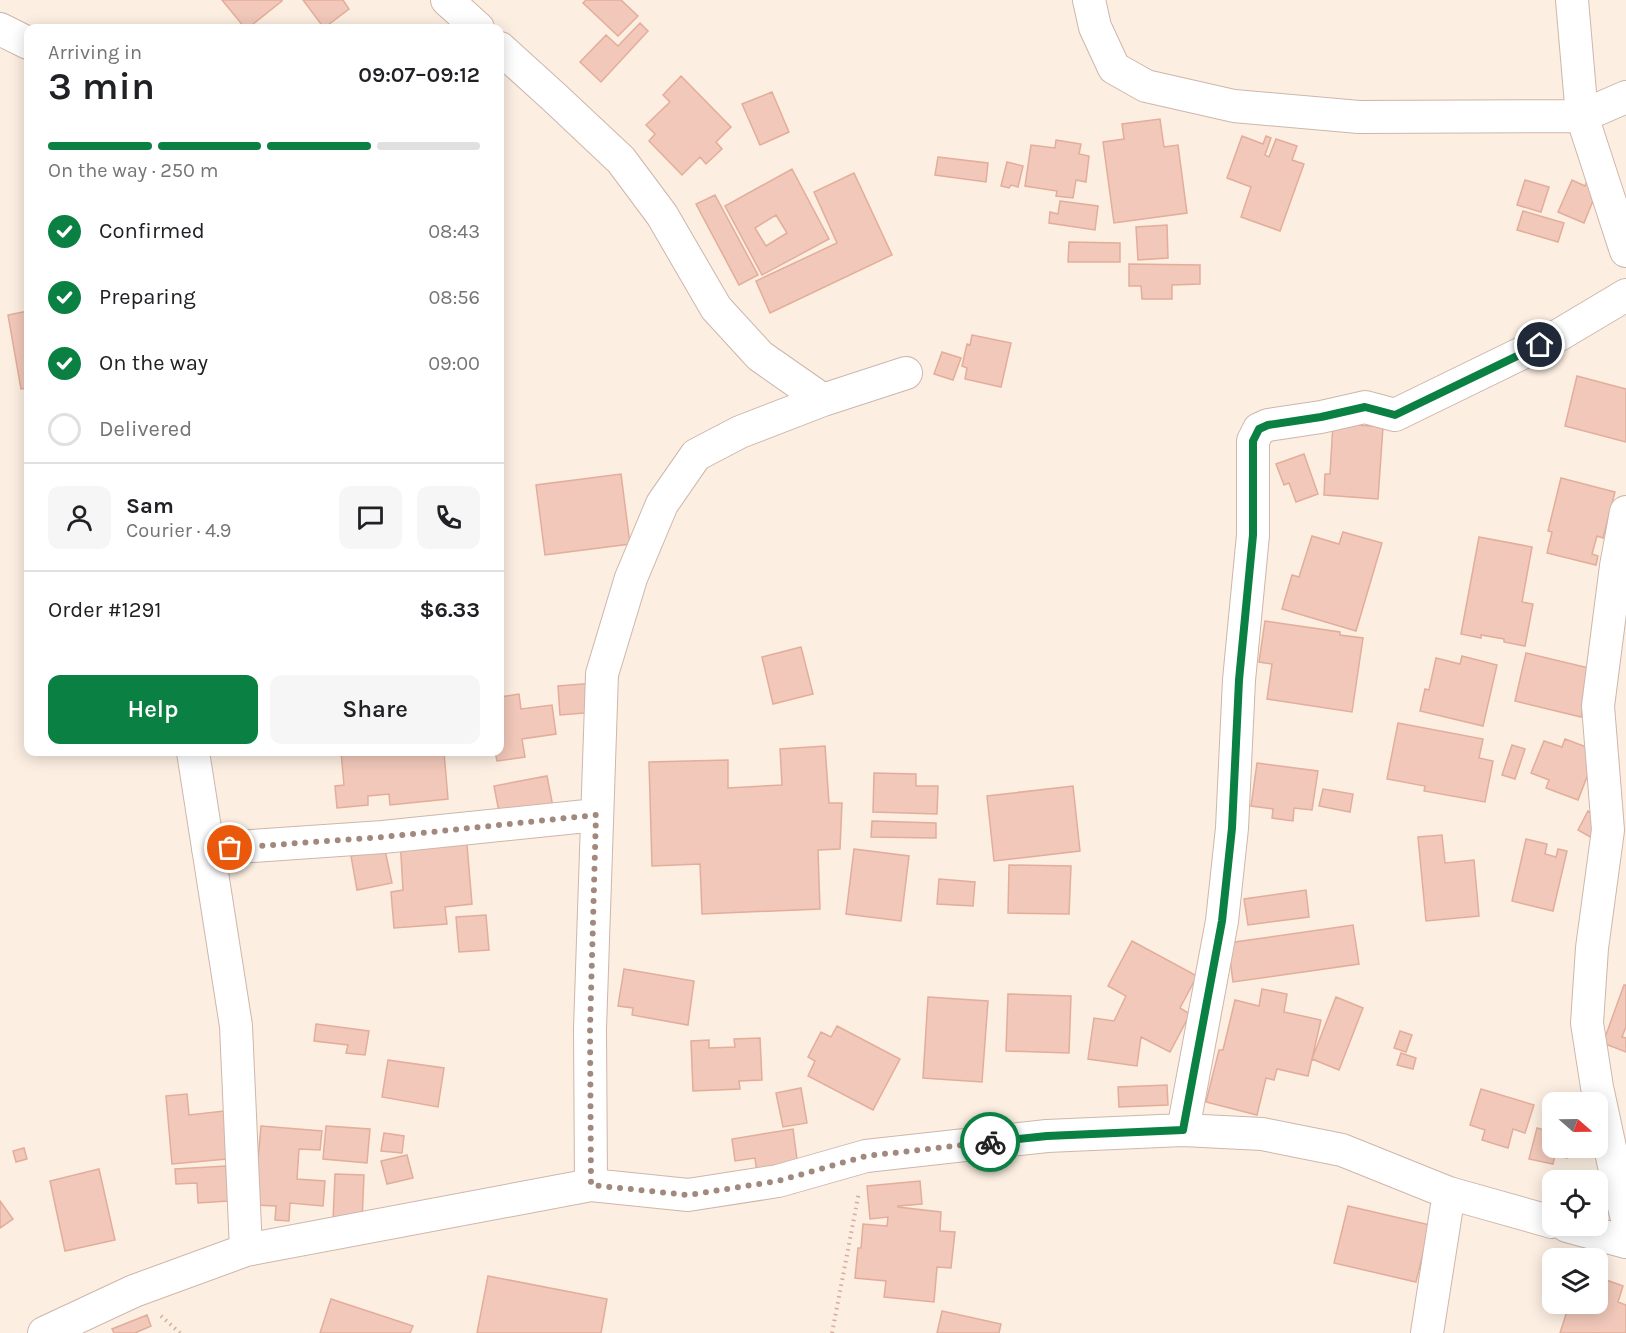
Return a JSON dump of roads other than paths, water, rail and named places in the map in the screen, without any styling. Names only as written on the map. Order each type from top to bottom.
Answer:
[{"type":"street","points":[[447,0],[474,24]]},
{"type":"street","points":[[1089,0],[1095,27],[1114,68],[1146,86],[1234,106],[1359,117],[1581,116],[1626,97]]},
{"type":"street","points":[[1572,0],[1581,116],[1626,251]]},
{"type":"street","points":[[0,29],[24,41]]},
{"type":"street","points":[[504,52],[621,160],[662,215],[716,308],[760,356],[823,400]]},
{"type":"street","points":[[1183,1130],[1222,921],[1232,828],[1239,680],[1253,535],[1253,441],[1259,429],[1268,425],[1321,417],[1365,407],[1395,415],[1559,335],[1626,295]]},
{"type":"street","points":[[591,1185],[590,1029],[602,674],[631,578],[662,504],[696,455],[740,432],[823,400],[906,373]]},
{"type":"street","points":[[1626,512],[1616,566],[1598,706],[1608,830],[1592,948],[1587,1023],[1600,1098],[1626,1215]]},
{"type":"street","points":[[194,756],[236,1026],[246,1250]]},
{"type":"street","points":[[208,849],[383,837],[596,815]]},
{"type":"street","points":[[44,1333],[134,1291],[246,1250],[591,1185],[688,1195],[778,1181],[866,1156],[1047,1136],[1183,1130],[1262,1134],[1342,1150],[1449,1193],[1542,1219]]},
{"type":"street","points":[[1427,1333],[1449,1193]]},
{"type":"street","points":[[1604,1236],[1626,1242]]}]
